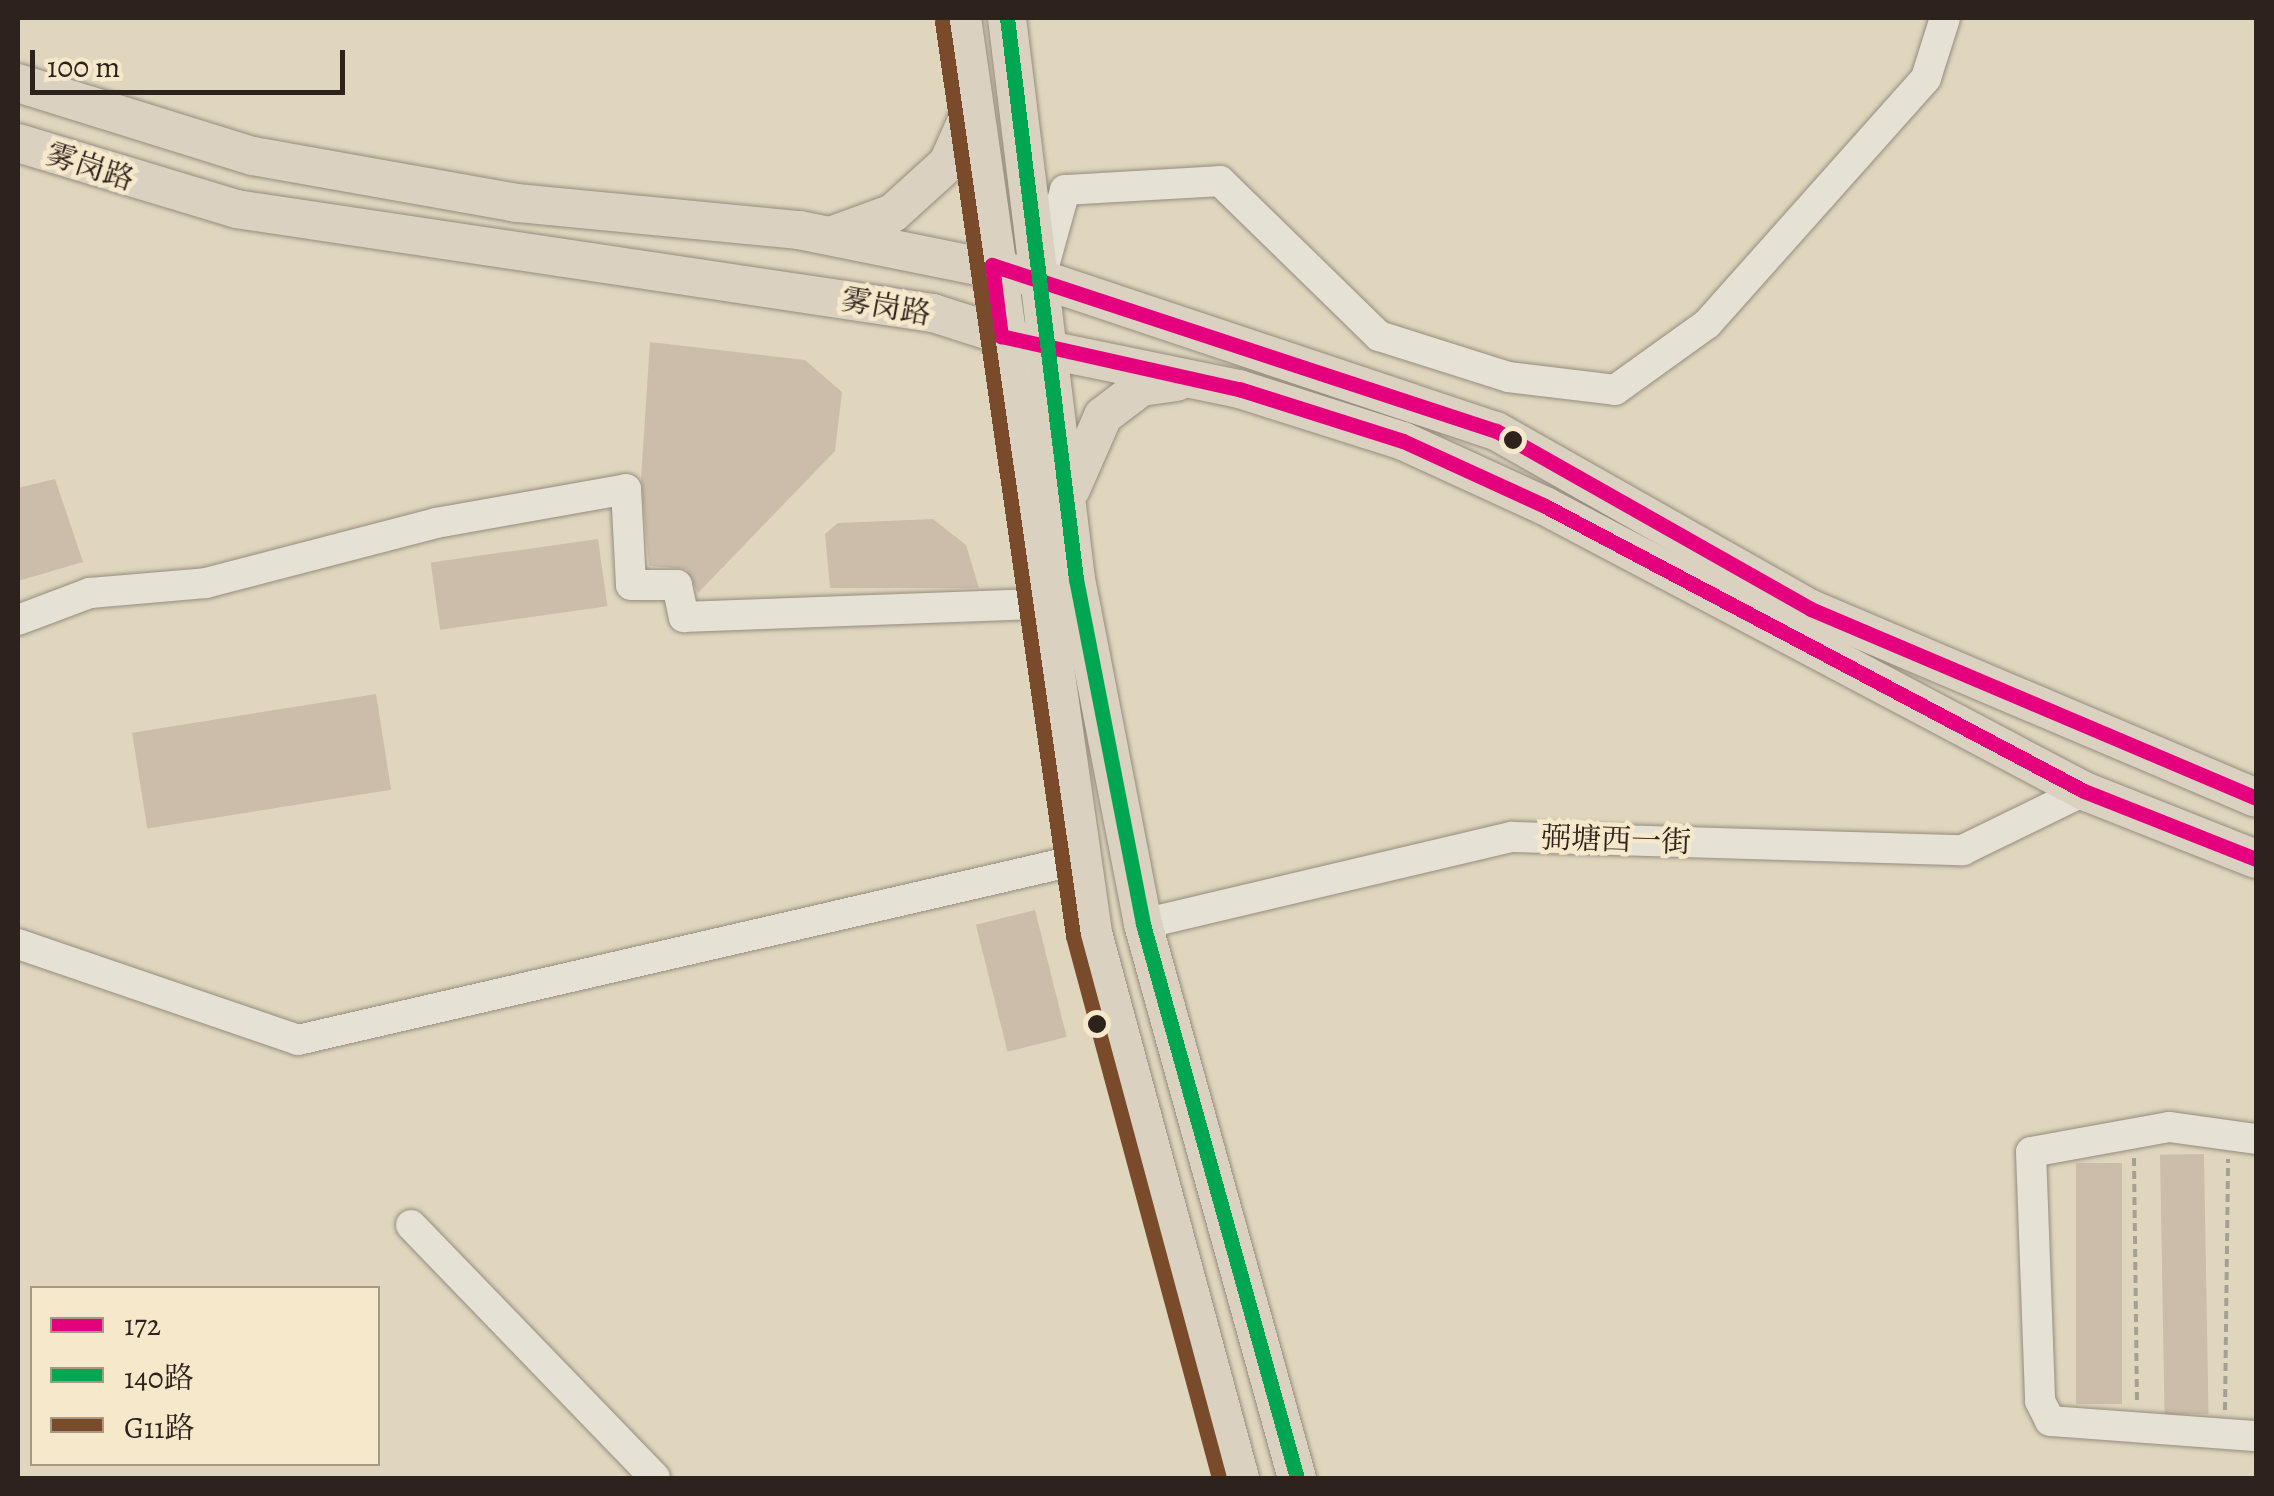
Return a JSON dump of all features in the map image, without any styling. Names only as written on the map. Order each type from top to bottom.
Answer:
[{"type":"main road","points":[[962,18],[1001,336],[1094,933],[1240,1478]]},
{"type":"main road","points":[[1008,18],[1068,506],[1143,924],[1297,1478]]},
{"type":"main road","name":"雾岗路","points":[[18,83],[253,156],[517,203],[830,236],[992,264],[1041,279],[1496,432],[1811,609],[2256,798]]},
{"type":"main road","points":[[830,236],[894,213],[948,163],[973,107]]},
{"type":"main road","name":"雾岗路","points":[[18,142],[236,209],[933,313],[1050,350],[1196,380],[1403,442],[1545,506],[2084,791],[2256,859]]},
{"type":"main road","points":[[1068,506],[1078,458],[1102,416],[1141,386],[1196,380]]},
{"type":"street","points":[[1041,279],[1065,190],[1220,182],[1379,336],[1508,377],[1615,390],[1707,324],[1926,78],[1945,18]]},
{"type":"street","points":[[18,620],[90,593],[206,583],[436,522],[626,489],[631,585],[677,584],[684,617],[1042,604]]},
{"type":"street","name":"弼塘西一街","points":[[1143,924],[1512,837],[1963,850],[2084,791]]},
{"type":"street","points":[[18,944],[298,1040],[1082,859]]},
{"type":"street","points":[[2242,1137],[2169,1126],[2031,1152],[2040,1402],[2050,1421],[2256,1436]]},
{"type":"street","points":[[412,1225],[654,1478]]},
{"type":"path","points":[[2134,1133],[2137,1427]]},
{"type":"path","points":[[2225,1434],[2242,1137]]},
{"type":"building","points":[[650,342],[805,360],[842,392],[835,451],[698,593],[686,569],[649,566],[641,478]]},
{"type":"building","points":[[55,479],[83,562],[18,581],[18,488]]},
{"type":"building","points":[[933,519],[966,545],[979,588],[830,588],[825,534],[838,523]]},
{"type":"building","points":[[598,539],[607,606],[440,630],[431,563]]},
{"type":"building","points":[[376,694],[391,790],[147,828],[132,733]]},
{"type":"building","points":[[1035,910],[1067,1037],[1008,1052],[976,925]]},
{"type":"building","points":[[2204,1154],[2209,1414],[2165,1415],[2160,1155]]},
{"type":"building","points":[[2076,1163],[2122,1163],[2122,1404],[2076,1404]]},
{"type":"transit line","name":"140路","points":[[1007,18],[1076,579],[1143,924],[1297,1478]]},
{"type":"transit line","name":"G11路","points":[[942,21],[1073,936],[1219,1478]]},
{"type":"transit line","name":"172","points":[[2256,798],[1811,609],[1496,431],[992,265],[1001,336],[1239,389],[1403,441],[1545,506],[2084,791],[2256,859]]}]
